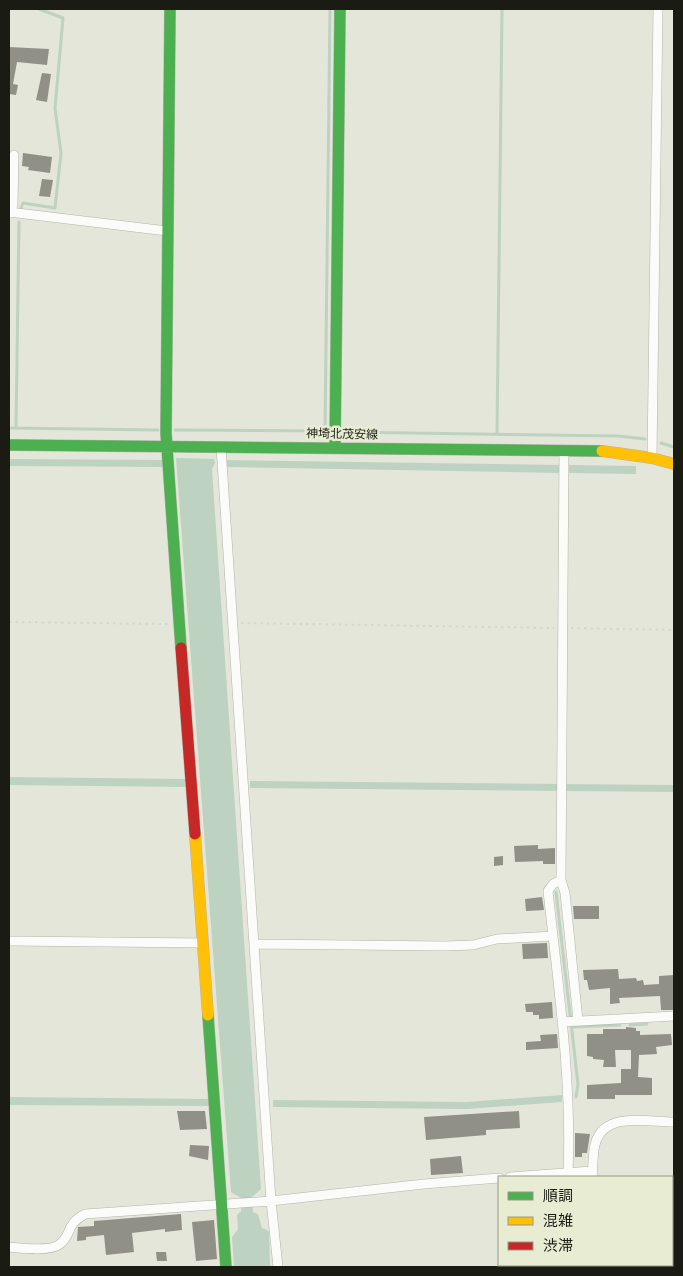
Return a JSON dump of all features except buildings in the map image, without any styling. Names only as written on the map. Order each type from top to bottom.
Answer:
[{"type":"street","points":[[170,9],[167,231],[168,458],[226,1267]]},
{"type":"street","points":[[336,448],[340,9]]},
{"type":"street","points":[[652,458],[658,9]]},
{"type":"street","points":[[14,155],[13,204],[10,212],[167,231]]},
{"type":"street","name":"神埼北茂安線","points":[[9,445],[168,458],[221,453],[336,448],[612,451],[674,464]]},
{"type":"street","points":[[564,450],[561,880],[565,893],[570,1021],[568,1173]]},
{"type":"street","points":[[221,453],[271,1201],[278,1267]]},
{"type":"street","points":[[561,880],[553,884],[548,891],[553,936],[570,1021]]},
{"type":"street","points":[[254,944],[444,946],[473,945],[497,939],[553,936]]},
{"type":"street","points":[[9,941],[203,943]]},
{"type":"street","points":[[570,1021],[674,1016]]},
{"type":"street","points":[[524,1176],[568,1173],[593,1174],[598,1134],[609,1124],[620,1121],[674,1122]]},
{"type":"street","points":[[9,1247],[51,1248],[61,1244],[73,1220],[85,1214],[271,1201],[424,1184],[498,1178]]},
{"type":"path","points":[[9,622],[181,624]]},
{"type":"path","points":[[231,623],[674,630]]},
{"type":"shaded area","points":[[176,458],[214,459],[215,463],[212,469],[261,1189],[252,1197],[253,1212],[258,1214],[262,1228],[269,1231],[270,1267],[234,1267],[232,1237],[238,1229],[237,1215],[241,1211],[241,1198],[231,1192]]},
{"type":"shaded area","points":[[9,459],[162,460],[162,467],[9,466]]},
{"type":"shaded area","points":[[227,460],[560,465],[560,473],[227,467]]},
{"type":"shaded area","points":[[569,465],[636,466],[636,474],[569,473]]},
{"type":"shaded area","points":[[9,777],[185,779],[185,787],[9,785]]},
{"type":"shaded area","points":[[250,781],[674,785],[674,792],[250,788]]},
{"type":"shaded area","points":[[562,1095],[562,1102],[467,1109],[273,1107],[273,1100],[467,1102]]},
{"type":"shaded area","points":[[9,1097],[209,1099],[209,1106],[9,1105]]},
{"type":"waterway","points":[[21,208],[23,203],[55,208],[61,153],[55,108],[63,18],[39,9]]},
{"type":"waterway","points":[[175,430],[325,431],[330,9]]},
{"type":"waterway","points":[[497,434],[502,9]]},
{"type":"waterway","points":[[16,428],[19,222]]},
{"type":"waterway","points":[[9,428],[158,430]]},
{"type":"waterway","points":[[344,432],[618,436],[645,439]]},
{"type":"waterway","points":[[661,443],[674,447]]},
{"type":"waterway","points":[[556,892],[578,1084],[576,1097]]},
{"type":"waterway","points":[[630,1025],[647,1024]]},
{"type":"waterway","points":[[572,1027],[620,1025]]},
{"type":"traffic: fast","points":[[170,9],[166,433],[181,648]]},
{"type":"traffic: fast","points":[[335,448],[340,9]]},
{"type":"traffic: fast","points":[[9,445],[602,451]]},
{"type":"traffic: fast","points":[[208,1015],[226,1267]]},
{"type":"traffic: slow","points":[[602,451],[652,458],[674,464]]},
{"type":"traffic: slow","points":[[195,834],[208,1015]]},
{"type":"traffic: jam","points":[[181,648],[195,834]]}]
